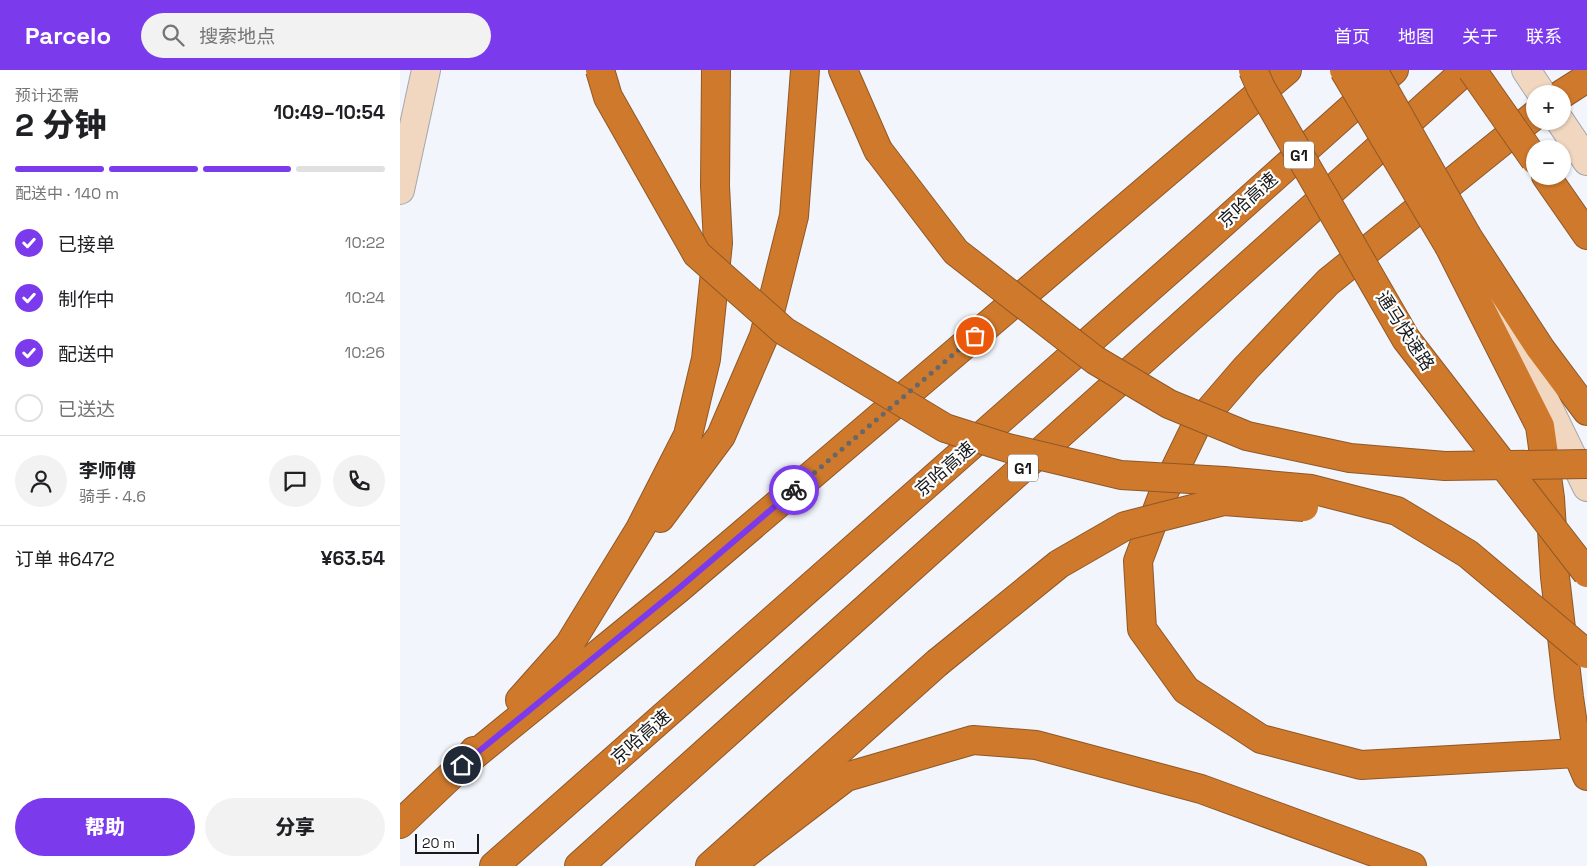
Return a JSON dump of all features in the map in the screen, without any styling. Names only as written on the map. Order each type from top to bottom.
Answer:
[{"type":"highway","points":[[600,70],[608,97],[697,254],[784,331],[945,428],[1008,448],[1121,475],[1310,488],[1397,511],[1468,554],[1587,654]]},
{"type":"highway","points":[[462,765],[569,646],[640,529],[688,435],[706,359],[718,243],[715,186],[716,70]]},
{"type":"highway","points":[[586,617],[721,436],[764,336],[794,216],[805,70]]},
{"type":"highway","points":[[843,70],[878,150],[956,252],[1095,360],[1170,404],[1247,436],[1350,458],[1445,466],[1587,464]]},
{"type":"highway","name":"通马快速路","points":[[1253,70],[1261,88],[1406,339],[1587,573]]},
{"type":"highway","points":[[400,824],[462,765],[678,589],[1287,70]]},
{"type":"highway","points":[[1344,70],[1458,241],[1587,411]]},
{"type":"highway","points":[[1373,70],[1458,241],[1540,426],[1550,498],[1555,577],[1569,697],[1582,764],[1361,765],[1260,739],[1186,690],[1142,629],[1138,561],[1164,492],[1196,426],[1246,368],[1328,282],[1526,122]]},
{"type":"highway","name":"京哈高速","points":[[494,866],[1394,70]]},
{"type":"highway","name":"G1","points":[[579,866],[1466,70]]},
{"type":"highway","points":[[1472,70],[1526,147]]},
{"type":"highway","points":[[1489,70],[1533,140]]},
{"type":"highway","points":[[1571,88],[1587,78]]},
{"type":"highway","points":[[1552,185],[1587,235]]},
{"type":"highway","points":[[1562,185],[1587,226]]},
{"type":"highway","points":[[710,866],[938,663],[1059,564],[1126,526],[1224,501],[1326,508],[1401,526],[1468,554]]},
{"type":"highway","points":[[730,866],[846,777],[973,740],[1036,745],[1202,789],[1412,866]]},
{"type":"street","points":[[400,190],[426,70]]},
{"type":"street","points":[[1344,70],[1517,343],[1587,487]]},
{"type":"street","points":[[1526,70],[1536,85]]},
{"type":"street","points":[[1566,130],[1587,161]]},
{"type":"way so far","points":[[794,490],[975,336]]},
{"type":"route","points":[[462,765],[678,589],[794,490]]}]
